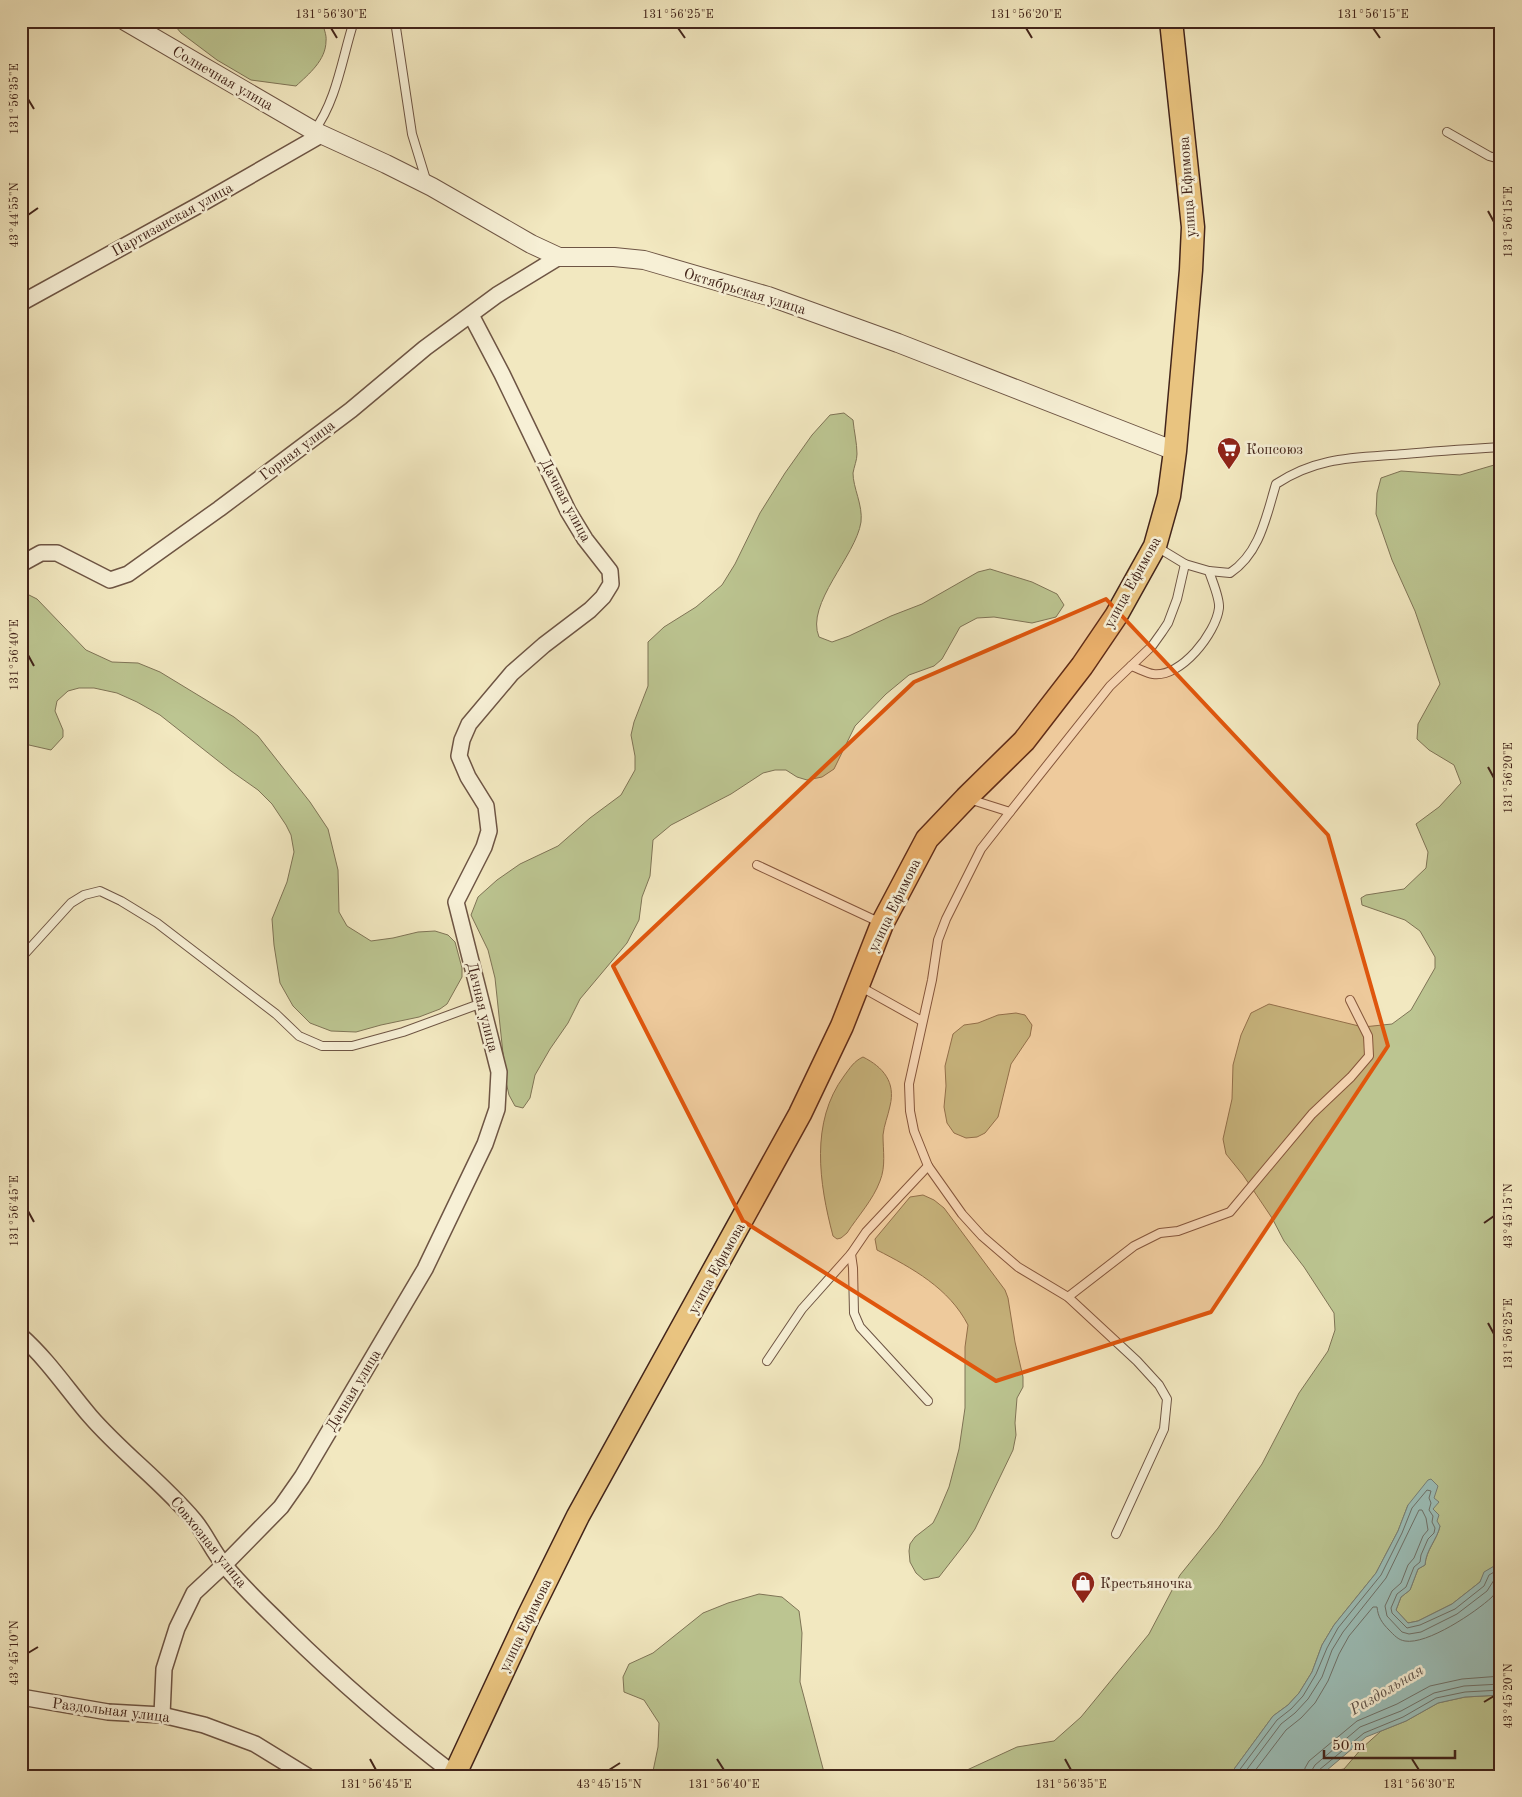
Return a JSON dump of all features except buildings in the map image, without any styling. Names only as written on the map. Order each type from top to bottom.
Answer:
[{"type":"main road","name":"улица Ефимова","points":[[454,1775],[578,1516],[800,1114],[842,1026],[882,924],[928,839],[966,798],[1024,742],[1082,666],[1116,616],[1155,546],[1170,496],[1193,227],[1171,21]]},
{"type":"street","name":"Солнечная улица","points":[[125,21],[318,133]]},
{"type":"street","name":"Октябрьская улица","points":[[318,133],[428,185],[531,244],[559,257],[614,257],[644,260],[768,296],[898,343],[1175,451]]},
{"type":"street","name":"Партизанская улица","points":[[21,303],[199,205],[318,133]]},
{"type":"street","name":"Горная улица","points":[[21,564],[40,553],[57,553],[110,580],[128,574],[219,509],[350,410],[425,348],[497,295],[559,257]]},
{"type":"street","name":"Дачная улица","points":[[162,1715],[164,1668],[177,1628],[194,1593],[281,1506],[302,1477],[424,1269],[484,1144],[497,1109],[499,1072],[456,902],[490,832],[486,806],[468,776],[459,756],[462,740],[469,724],[512,674],[544,645],[590,610],[603,597],[610,584],[610,571],[585,539],[568,510],[471,315]]},
{"type":"street","name":"Совхозная улица","points":[[21,1336],[48,1364],[90,1416],[160,1483],[195,1521],[224,1565],[246,1589],[329,1670],[454,1775]]},
{"type":"street","name":"Раздольная улица","points":[[21,1697],[108,1712],[162,1715],[204,1726],[255,1744],[308,1776]]},
{"type":"lane","points":[[318,133],[321,121],[333,94],[354,21]]},
{"type":"lane","points":[[395,21],[412,134],[428,185]]},
{"type":"lane","points":[[1447,132],[1489,156],[1501,157]]},
{"type":"lane","points":[[1155,546],[1185,564],[1209,571],[1230,573],[1242,565],[1265,525],[1276,484],[1291,474],[1312,465],[1361,456],[1501,447]]},
{"type":"lane","points":[[1116,1534],[1164,1429],[1167,1399],[1159,1385],[1138,1361],[1068,1297],[1018,1268],[982,1236],[950,1198],[928,1166],[914,1131],[910,1111],[909,1084],[932,980],[938,940],[946,919],[981,849],[1086,714],[1110,686],[1152,646],[1168,623],[1177,599],[1185,564]]},
{"type":"lane","points":[[1131,666],[1154,674],[1178,668],[1204,640],[1214,624],[1219,608],[1209,571]]},
{"type":"lane","points":[[966,798],[1010,812]]},
{"type":"lane","points":[[757,865],[882,924]]},
{"type":"lane","points":[[21,958],[71,903],[84,895],[100,891],[122,901],[158,923],[276,1014],[299,1036],[322,1046],[352,1046],[404,1032],[482,1003]]},
{"type":"lane","points":[[21,944],[29,948]]},
{"type":"lane","points":[[858,986],[922,1021]]},
{"type":"lane","points":[[1068,1297],[1134,1246],[1160,1233],[1178,1231],[1230,1212],[1312,1114],[1351,1077],[1369,1056],[1368,1036],[1350,1000]]},
{"type":"lane","points":[[767,1361],[802,1309],[851,1254],[866,1232],[928,1166]]},
{"type":"lane","points":[[851,1254],[854,1313],[860,1327],[928,1401]]},
{"type":"highlighted area","points":[[1106,599],[1328,835],[1388,1046],[1211,1312],[996,1381],[743,1221],[613,966],[914,682]]},
{"type":"green space","points":[[171,21],[322,21],[326,36],[325,48],[316,66],[296,86],[251,80],[217,60],[181,33]]},
{"type":"green space","points":[[844,413],[853,420],[857,459],[853,479],[861,509],[861,522],[850,550],[825,595],[819,610],[817,624],[819,637],[832,642],[849,636],[922,604],[978,572],[990,569],[1032,582],[1057,594],[1064,605],[1056,617],[1032,623],[994,617],[977,618],[960,627],[942,659],[934,666],[909,675],[886,694],[855,726],[834,769],[822,777],[807,780],[797,777],[786,770],[763,773],[731,794],[671,825],[653,840],[650,876],[642,897],[639,920],[627,943],[580,999],[568,1023],[535,1075],[530,1098],[523,1108],[515,1106],[509,1095],[506,1082],[495,978],[488,950],[471,915],[478,897],[497,880],[520,864],[558,846],[590,818],[621,795],[635,770],[635,756],[631,735],[648,686],[648,642],[664,627],[696,607],[722,585],[735,564],[760,513],[785,473],[812,435],[830,415]]},
{"type":"green space","points":[[1501,463],[1501,1562],[1485,1572],[1480,1582],[1452,1604],[1418,1621],[1408,1623],[1396,1610],[1401,1597],[1410,1590],[1418,1569],[1425,1565],[1427,1555],[1440,1526],[1408,1505],[1398,1531],[1376,1573],[1334,1625],[1322,1645],[1312,1672],[1299,1693],[1288,1705],[1273,1716],[1229,1776],[960,1776],[967,1770],[1017,1747],[1054,1741],[1081,1717],[1149,1634],[1180,1575],[1218,1528],[1262,1464],[1299,1393],[1328,1351],[1335,1330],[1334,1313],[1304,1267],[1284,1241],[1272,1218],[1243,1175],[1226,1154],[1223,1139],[1232,1099],[1233,1065],[1241,1035],[1251,1013],[1269,1004],[1363,1027],[1392,1024],[1411,1010],[1435,968],[1435,957],[1420,931],[1405,920],[1362,905],[1361,898],[1366,895],[1404,889],[1426,868],[1428,852],[1416,824],[1439,807],[1461,783],[1454,765],[1429,750],[1417,739],[1418,724],[1440,684],[1415,611],[1392,560],[1376,514],[1377,493],[1381,478],[1401,471],[1460,475]]},
{"type":"green space","points":[[21,591],[37,599],[86,650],[112,662],[138,663],[160,672],[234,717],[258,736],[310,802],[328,829],[338,870],[339,912],[347,926],[371,941],[418,932],[435,931],[448,935],[455,942],[462,968],[462,977],[447,1004],[440,1009],[419,1017],[356,1032],[331,1031],[310,1023],[293,1006],[280,983],[272,919],[287,882],[294,852],[291,835],[272,804],[258,790],[160,715],[117,693],[94,688],[79,688],[68,691],[57,701],[55,711],[63,730],[63,737],[51,750],[29,745],[21,738]]},
{"type":"green space","points":[[1016,1013],[1025,1015],[1032,1025],[1030,1036],[1011,1064],[998,1117],[985,1133],[977,1137],[966,1138],[954,1133],[947,1123],[944,1107],[945,1066],[953,1034],[964,1025],[978,1023],[998,1015]]},
{"type":"green space","points":[[863,1057],[882,1071],[891,1090],[890,1106],[883,1135],[883,1170],[877,1188],[869,1201],[847,1233],[837,1239],[833,1236],[828,1216],[821,1174],[820,1153],[822,1133],[826,1113],[833,1094],[850,1068]]},
{"type":"green space","points":[[923,1195],[934,1200],[944,1208],[1005,1290],[1023,1377],[1023,1387],[1017,1398],[1016,1435],[1013,1450],[975,1529],[939,1577],[924,1580],[916,1573],[910,1562],[910,1544],[915,1537],[933,1523],[949,1487],[959,1449],[965,1408],[965,1347],[968,1325],[951,1300],[929,1280],[877,1250],[875,1239],[910,1197]]},
{"type":"green space","points":[[759,1594],[782,1597],[799,1611],[802,1633],[800,1682],[825,1776],[652,1776],[658,1747],[659,1723],[644,1700],[624,1692],[623,1677],[629,1664],[653,1653],[703,1613]]},
{"type":"green space","points":[[1501,1695],[1501,1776],[1333,1776],[1338,1770],[1344,1769],[1362,1748],[1381,1731],[1406,1721],[1438,1703],[1465,1697]]},
{"type":"water","name":"Раздольная","points":[[1431,1479],[1438,1486],[1434,1498],[1439,1502],[1433,1509],[1439,1515],[1437,1521],[1440,1526],[1427,1554],[1425,1565],[1418,1569],[1410,1590],[1401,1597],[1396,1610],[1408,1623],[1418,1621],[1452,1604],[1480,1582],[1484,1572],[1501,1562],[1501,1695],[1465,1697],[1438,1703],[1406,1721],[1366,1737],[1320,1776],[1229,1776],[1273,1716],[1288,1705],[1299,1693],[1312,1672],[1322,1645],[1334,1625],[1376,1573],[1398,1531],[1408,1505],[1428,1480]]},
{"type":"place","name":"Копсоюз","points":[[1229,470]]},
{"type":"place","name":"Крестьяночка","points":[[1083,1604]]}]
